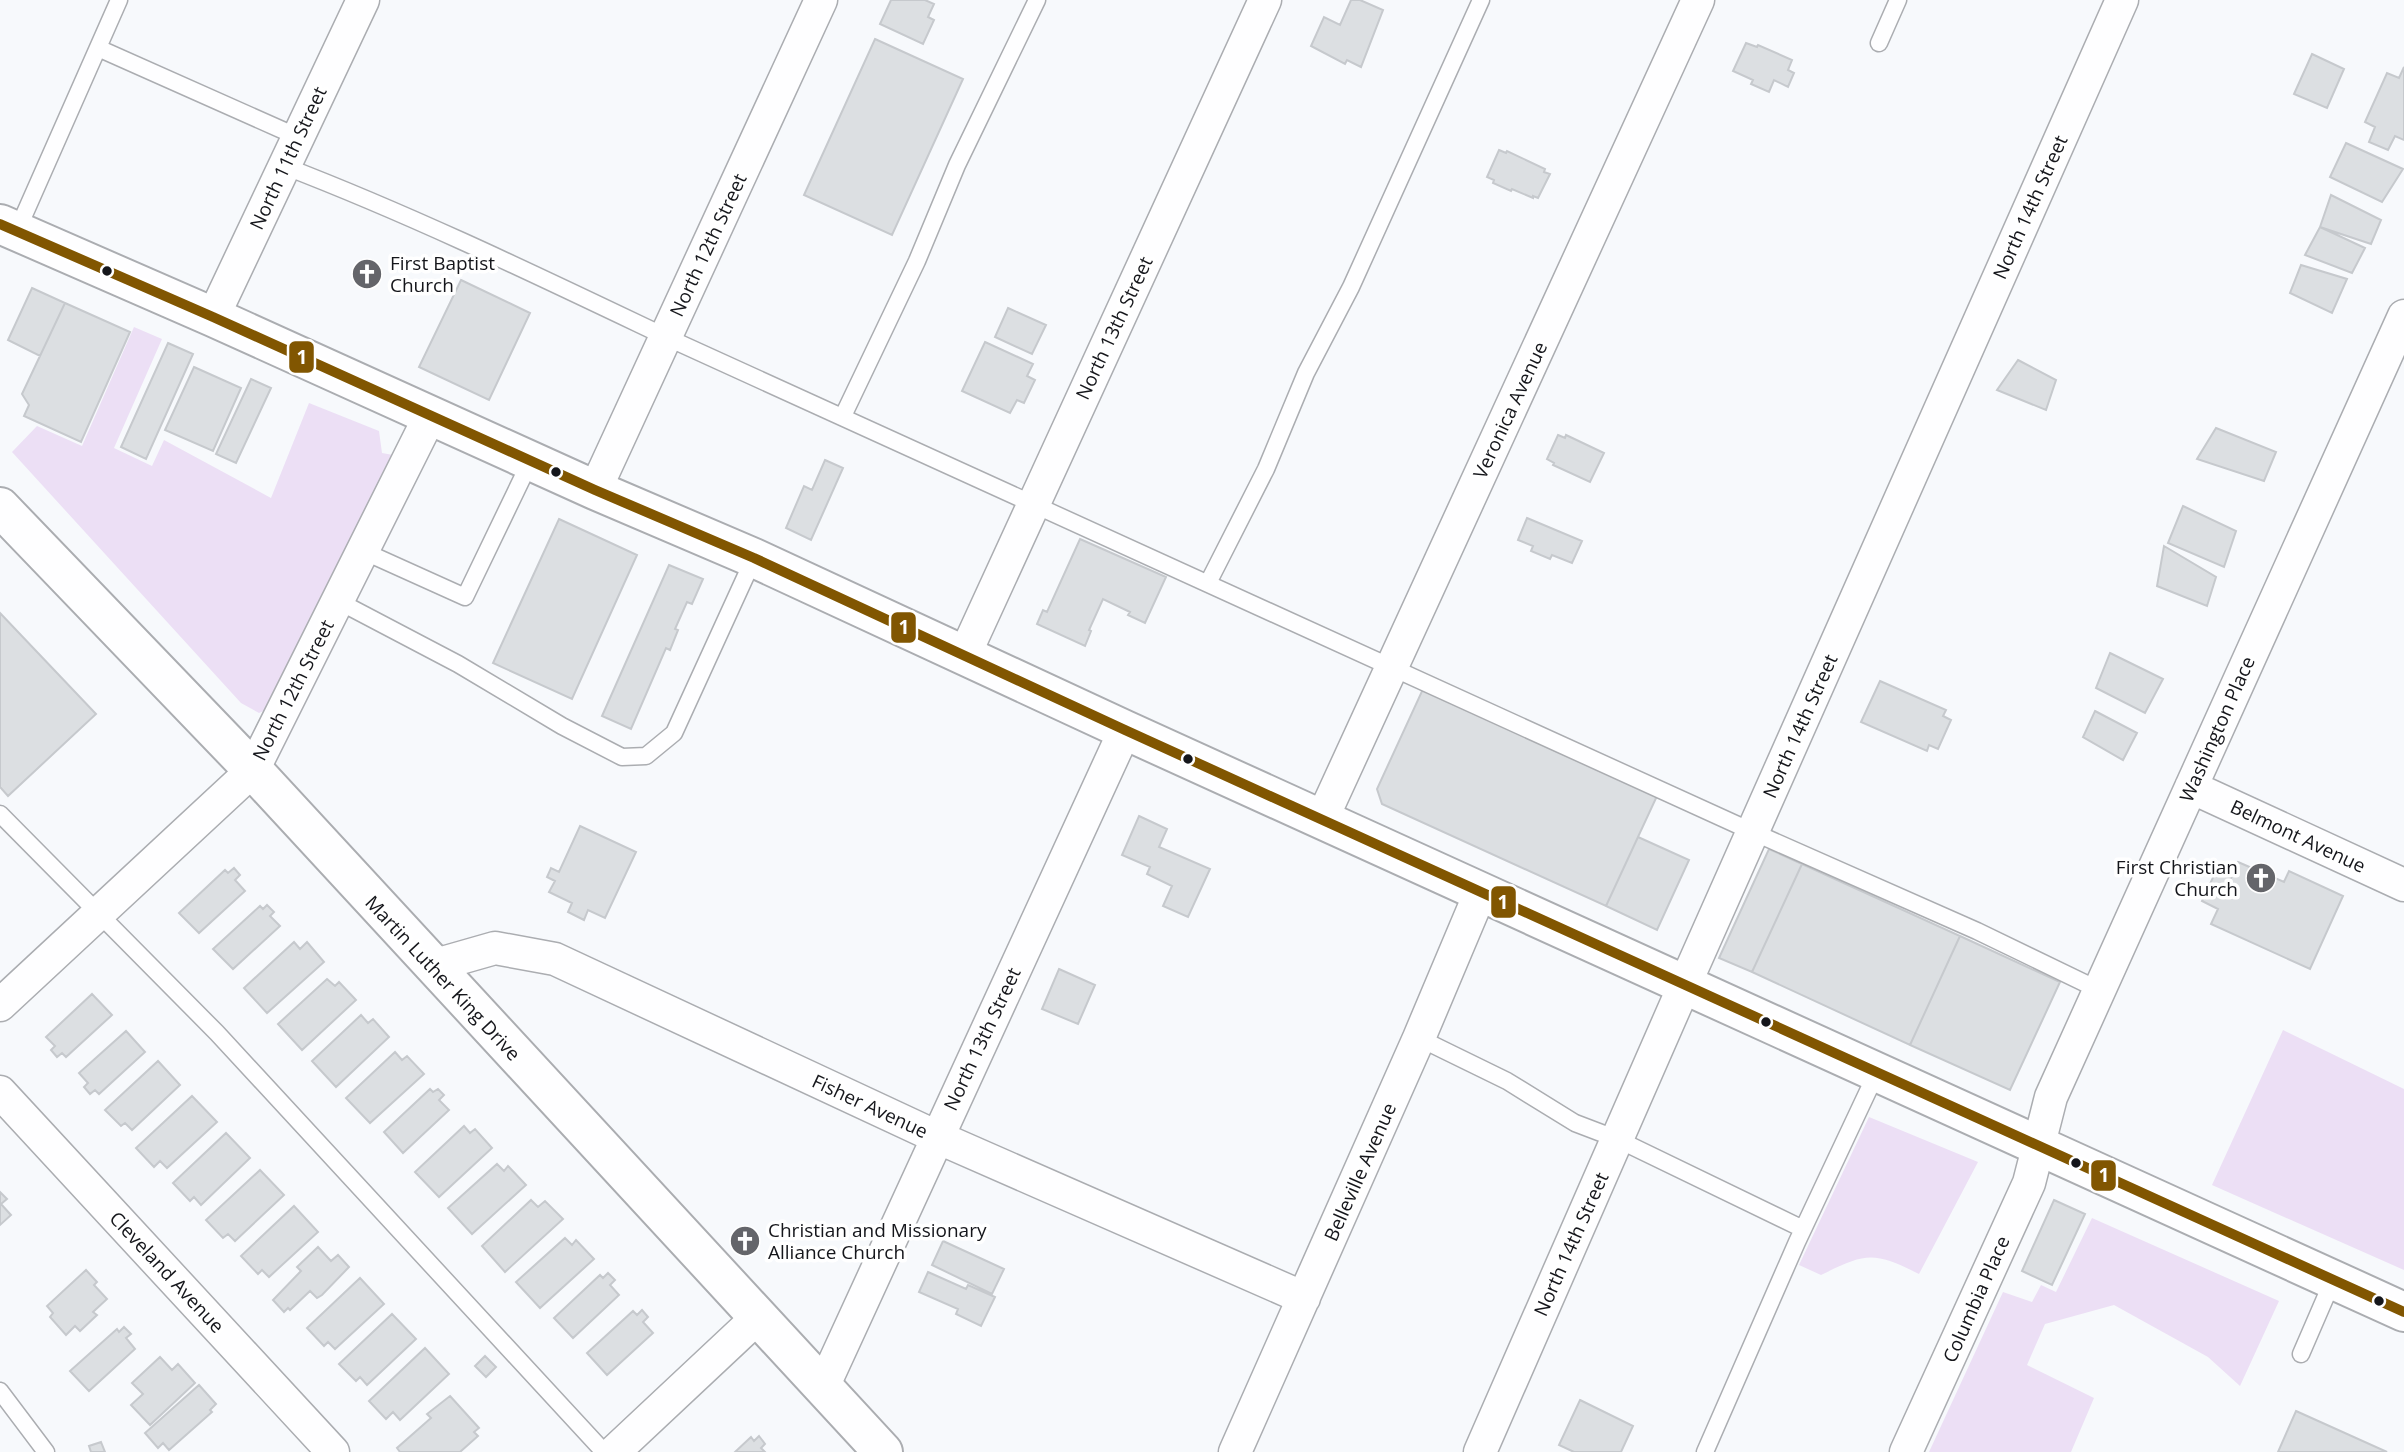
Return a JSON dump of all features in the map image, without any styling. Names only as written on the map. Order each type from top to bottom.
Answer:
[{"type":"main road","points":[[9,228],[754,558],[1125,730],[2040,1144],[2404,1312]]},
{"type":"main road","name":"Martin Luther King Drive","points":[[0,507],[253,770],[883,1452]]},
{"type":"street","name":"North 11th Street","points":[[213,317],[363,0]]},
{"type":"street","name":"North 12th Street","points":[[595,489],[821,0]]},
{"type":"street","name":"North 13th Street","points":[[964,656],[1265,0]]},
{"type":"street","name":"Veronica Avenue","points":[[1322,820],[1698,0]]},
{"type":"street","name":"North 14th Street","points":[[1480,1452],[2122,0]]},
{"type":"street","name":"Washington Place","points":[[2040,1144],[2050,1097],[2404,316]]},
{"type":"street","name":"North 12th Street","points":[[0,1005],[253,770],[431,414]]},
{"type":"street","name":"North 13th Street","points":[[822,1387],[1125,730]]},
{"type":"street","name":"Belmont Avenue","points":[[2191,787],[2404,885]]},
{"type":"street","name":"Belleville Avenue","points":[[1235,1452],[1419,1038],[1481,891]]},
{"type":"street","name":"Fisher Avenue","points":[[432,966],[495,948],[555,959],[937,1137],[1304,1298]]},
{"type":"street","name":"Cleveland Avenue","points":[[0,1093],[333,1452]]},
{"type":"street","name":"Columbia Place","points":[[1906,1452],[2029,1183],[2040,1144]]},
{"type":"street","points":[[614,1452],[757,1318]]},
{"type":"lane","points":[[9,228],[119,0]]},
{"type":"lane","points":[[843,416],[917,261],[957,165],[1037,0]]},
{"type":"lane","points":[[1208,583],[1266,469],[1306,373],[1351,287],[1481,0]]},
{"type":"lane","points":[[1879,43],[1898,0]]},
{"type":"lane","points":[[98,48],[298,137]]},
{"type":"lane","points":[[284,166],[481,249],[666,337],[1976,931],[2099,990]]},
{"type":"lane","points":[[363,551],[465,597],[531,460]]},
{"type":"lane","points":[[338,601],[458,664],[562,726],[622,757],[646,755],[674,733],[754,558]]},
{"type":"lane","points":[[0,814],[217,1033],[604,1452]]},
{"type":"lane","points":[[1419,1038],[1507,1081],[1576,1123],[1617,1139],[1803,1229]]},
{"type":"lane","points":[[1706,1452],[1803,1229],[1877,1072]]},
{"type":"lane","points":[[2301,1354],[2333,1280]]},
{"type":"lane","points":[[0,1391],[47,1452]]},
{"type":"shaded area","points":[[134,327],[162,339],[114,448],[152,466],[164,440],[271,498],[309,403],[379,431],[382,453],[393,455],[277,705],[259,713],[241,703],[12,452],[37,426],[82,446]]},
{"type":"shaded area","points":[[2283,1030],[2404,1089],[2404,1270],[2212,1185]]},
{"type":"shaded area","points":[[1869,1117],[1978,1162],[1919,1274],[1891,1261],[1870,1258],[1849,1262],[1821,1275],[1799,1265]]},
{"type":"shaded area","points":[[2092,1218],[2279,1301],[2240,1386],[2208,1357],[2114,1305],[2045,1324],[2027,1365],[2094,1398],[2071,1452],[1929,1452],[2003,1292],[2032,1302],[2041,1285],[2056,1292]]},
{"type":"building","points":[[891,0],[925,0],[934,4],[928,17],[934,20],[923,44],[880,24]]},
{"type":"building","points":[[1351,0],[1360,0],[1383,10],[1361,67],[1347,60],[1345,64],[1311,46],[1324,17],[1340,25]]},
{"type":"building","points":[[875,39],[963,79],[892,235],[804,195]]},
{"type":"building","points":[[1746,43],[1757,47],[1758,45],[1792,60],[1788,70],[1794,73],[1788,87],[1774,80],[1769,92],[1751,84],[1753,80],[1733,71]]},
{"type":"building","points":[[2312,54],[2344,69],[2327,108],[2294,94]]},
{"type":"building","points":[[2404,67],[2404,140],[2395,136],[2388,150],[2369,142],[2375,127],[2365,122],[2387,73],[2399,78]]},
{"type":"building","points":[[2346,143],[2403,169],[2382,202],[2330,177]]},
{"type":"building","points":[[1499,150],[1506,153],[1507,151],[1550,174],[1538,198],[1512,189],[1511,191],[1493,183],[1494,180],[1487,177]]},
{"type":"building","points":[[2331,195],[2381,220],[2371,244],[2320,227]]},
{"type":"building","points":[[2320,227],[2365,248],[2352,273],[2305,255]]},
{"type":"building","points":[[2301,265],[2347,279],[2332,313],[2290,293]]},
{"type":"building","points":[[461,280],[530,313],[489,400],[419,367]]},
{"type":"building","points":[[32,288],[65,303],[40,356],[8,340]]},
{"type":"building","points":[[65,303],[130,332],[81,442],[24,416],[29,405],[22,394]]},
{"type":"building","points":[[1008,308],[1046,325],[1032,354],[995,337]]},
{"type":"building","points":[[985,342],[1033,364],[1027,376],[1035,380],[1024,403],[1017,400],[1010,413],[962,391]]},
{"type":"building","points":[[168,343],[193,354],[146,459],[121,447]]},
{"type":"building","points":[[2018,360],[2056,380],[2046,410],[1997,390]]},
{"type":"building","points":[[194,367],[241,388],[213,451],[165,430]]},
{"type":"building","points":[[251,379],[271,388],[236,463],[216,454]]},
{"type":"building","points":[[2216,428],[2276,452],[2264,481],[2197,459]]},
{"type":"building","points":[[1558,435],[1565,438],[1566,435],[1604,453],[1590,482],[1553,465],[1554,463],[1547,459]]},
{"type":"building","points":[[825,460],[843,468],[811,540],[786,528],[804,486],[812,490]]},
{"type":"building","points":[[2183,506],[2236,531],[2224,567],[2168,543]]},
{"type":"building","points":[[1527,518],[1582,541],[1572,563],[1552,555],[1550,559],[1531,551],[1533,546],[1518,540]]},
{"type":"building","points":[[559,519],[637,555],[572,699],[493,663]]},
{"type":"building","points":[[1080,539],[1166,577],[1145,623],[1128,615],[1130,612],[1103,599],[1085,646],[1037,624],[1043,610],[1047,612]]},
{"type":"building","points":[[2164,546],[2216,577],[2207,606],[2157,586]]},
{"type":"building","points":[[669,565],[703,579],[692,604],[687,602],[675,629],[678,630],[670,650],[666,648],[631,729],[602,716]]},
{"type":"building","points":[[0,613],[96,714],[8,796],[0,787]]},
{"type":"building","points":[[2110,653],[2163,679],[2145,713],[2096,688]]},
{"type":"building","points":[[1880,681],[1946,710],[1943,716],[1951,720],[1938,749],[1929,745],[1927,751],[1861,722]]},
{"type":"building","points":[[1423,689],[1657,796],[1606,906],[1382,804],[1377,789]]},
{"type":"building","points":[[2095,711],[2137,733],[2123,760],[2083,737]]},
{"type":"building","points":[[1139,816],[1167,829],[1159,847],[1210,869],[1188,917],[1163,906],[1172,886],[1147,874],[1150,867],[1122,855]]},
{"type":"building","points":[[580,826],[636,852],[605,918],[588,910],[584,920],[568,912],[572,903],[549,892],[555,881],[547,877],[551,868],[559,872]]},
{"type":"building","points":[[1638,837],[1689,860],[1657,930],[1606,906]]},
{"type":"building","points":[[1769,849],[1802,864],[1752,972],[1719,958]]},
{"type":"building","points":[[2238,862],[2284,882],[2289,871],[2343,896],[2310,969],[2211,924],[2218,909],[2202,901],[2216,871],[2231,878]]},
{"type":"building","points":[[1802,864],[1960,936],[1910,1045],[1752,972]]},
{"type":"building","points":[[234,868],[240,875],[235,880],[245,891],[199,933],[179,913],[225,870],[228,873]]},
{"type":"building","points":[[267,905],[274,912],[270,916],[280,926],[233,969],[213,949],[260,906],[263,909]]},
{"type":"building","points":[[1960,936],[2060,982],[2010,1090],[1910,1045]]},
{"type":"building","points":[[294,942],[300,949],[307,942],[324,962],[267,1013],[244,988]]},
{"type":"building","points":[[1059,969],[1095,985],[1078,1024],[1042,1009]]},
{"type":"building","points":[[327,979],[335,986],[339,982],[356,1000],[302,1050],[278,1024]]},
{"type":"building","points":[[92,994],[112,1015],[66,1057],[62,1053],[57,1057],[51,1050],[55,1046],[46,1037]]},
{"type":"building","points":[[361,1015],[368,1023],[373,1019],[389,1037],[336,1087],[312,1061]]},
{"type":"building","points":[[126,1031],[145,1052],[99,1094],[95,1090],[90,1094],[84,1087],[88,1083],[79,1073]]},
{"type":"building","points":[[395,1052],[402,1060],[407,1056],[424,1074],[370,1123],[346,1098]]},
{"type":"building","points":[[158,1061],[180,1085],[132,1130],[125,1123],[121,1126],[105,1110]]},
{"type":"building","points":[[430,1089],[433,1092],[438,1089],[444,1095],[439,1100],[449,1110],[403,1153],[384,1132]]},
{"type":"building","points":[[192,1096],[217,1122],[167,1168],[160,1161],[154,1167],[136,1148]]},
{"type":"building","points":[[464,1126],[470,1133],[475,1129],[492,1148],[439,1197],[415,1172]]},
{"type":"building","points":[[226,1133],[250,1158],[201,1205],[194,1197],[190,1201],[173,1183]]},
{"type":"building","points":[[497,1164],[504,1171],[508,1166],[526,1185],[472,1234],[448,1208]]},
{"type":"building","points":[[260,1170],[284,1195],[235,1241],[228,1234],[223,1238],[206,1220]]},
{"type":"building","points":[[0,1192],[7,1199],[1,1204],[11,1215],[0,1225]]},
{"type":"building","points":[[531,1200],[538,1207],[545,1201],[563,1219],[505,1272],[482,1246]]},
{"type":"building","points":[[2054,1200],[2085,1214],[2052,1285],[2022,1271]]},
{"type":"building","points":[[294,1206],[318,1232],[269,1277],[262,1270],[258,1274],[241,1256]]},
{"type":"building","points":[[565,1238],[572,1245],[576,1240],[594,1259],[540,1308],[516,1282]]},
{"type":"building","points":[[943,1241],[1004,1269],[992,1294],[932,1265]]},
{"type":"building","points":[[318,1247],[331,1261],[338,1255],[349,1267],[322,1295],[317,1298],[310,1291],[290,1310],[288,1308],[284,1312],[273,1300],[301,1271],[297,1267]]},
{"type":"building","points":[[86,1270],[97,1282],[94,1285],[107,1299],[93,1312],[97,1315],[80,1331],[75,1326],[66,1335],[50,1317],[53,1313],[47,1306]]},
{"type":"building","points":[[928,1272],[966,1289],[968,1285],[995,1297],[981,1326],[956,1314],[958,1309],[919,1292]]},
{"type":"building","points":[[608,1273],[615,1280],[610,1285],[619,1295],[573,1338],[554,1318],[600,1275],[603,1278]]},
{"type":"building","points":[[360,1278],[384,1304],[335,1349],[328,1342],[324,1346],[307,1328]]},
{"type":"building","points":[[642,1310],[648,1317],[643,1322],[653,1333],[607,1375],[587,1353],[633,1311],[637,1315]]},
{"type":"building","points":[[392,1314],[416,1339],[367,1385],[360,1377],[356,1381],[339,1364]]},
{"type":"building","points":[[124,1327],[131,1334],[126,1338],[135,1349],[89,1391],[70,1371],[117,1329],[119,1332]]},
{"type":"building","points":[[425,1348],[449,1374],[400,1420],[393,1412],[386,1419],[369,1401]]},
{"type":"building","points":[[485,1356],[496,1367],[486,1377],[475,1366]]},
{"type":"building","points":[[160,1357],[172,1370],[178,1364],[195,1383],[150,1425],[131,1405],[143,1394],[132,1383]]},
{"type":"building","points":[[199,1385],[216,1404],[210,1410],[212,1412],[169,1450],[163,1443],[158,1448],[145,1433]]},
{"type":"building","points":[[450,1396],[479,1428],[474,1432],[478,1436],[460,1452],[400,1452],[397,1448],[431,1418],[427,1414]]},
{"type":"building","points":[[1580,1400],[1633,1426],[1621,1452],[1574,1452],[1559,1445]]},
{"type":"building","points":[[2296,1411],[2387,1452],[2278,1452]]},
{"type":"building","points":[[759,1436],[765,1444],[761,1448],[765,1452],[735,1452],[751,1437],[754,1441]]},
{"type":"building","points":[[101,1442],[105,1452],[91,1452],[89,1446]]},
{"type":"transit line","name":"1","points":[[0,224],[595,490],[754,558],[1125,730],[2404,1312]]},
{"type":"place","name":"First Baptist Church","points":[[367,274]]},
{"type":"place","name":"First Christian Church","points":[[2261,878]]},
{"type":"place","name":"Christian and Missionary Alliance Church","points":[[745,1241]]}]
